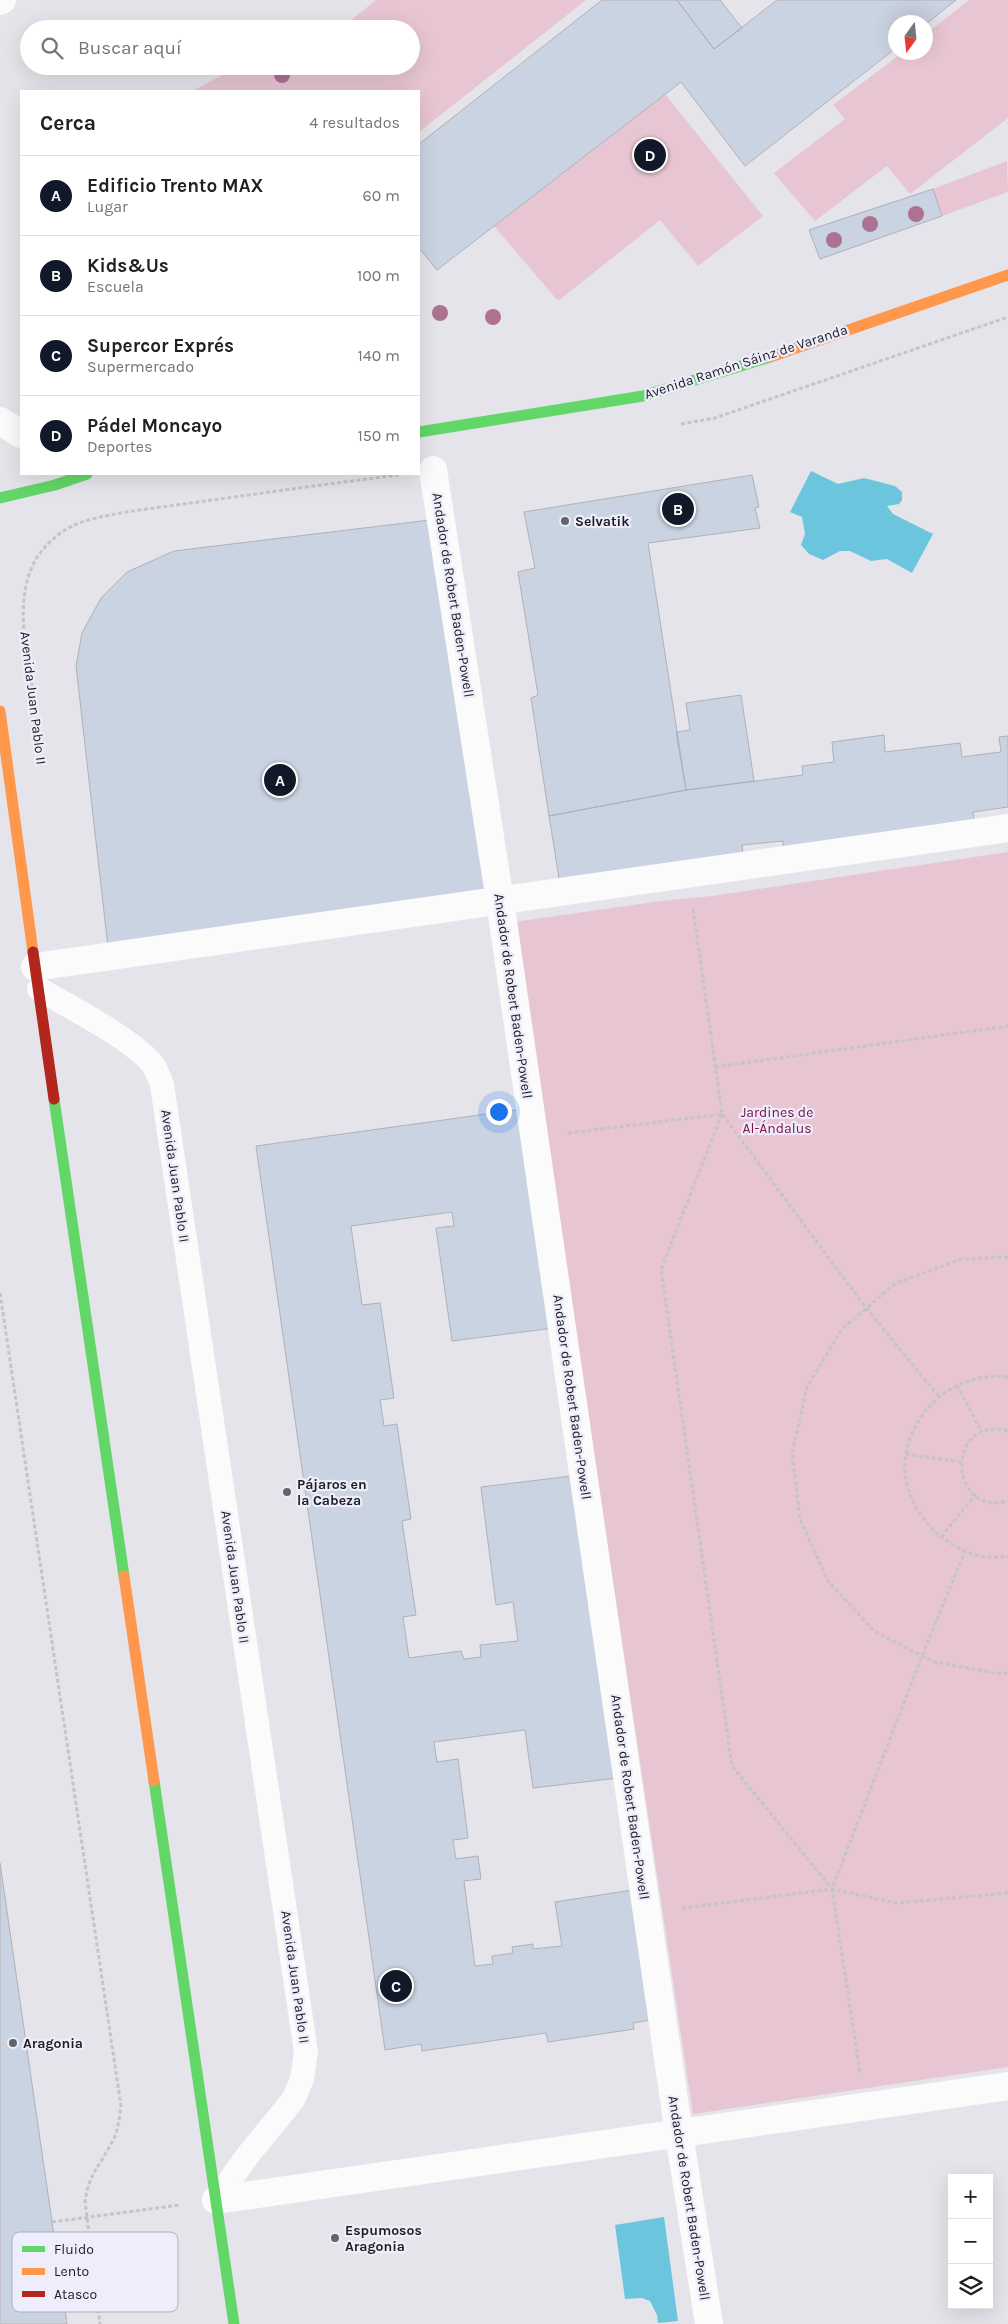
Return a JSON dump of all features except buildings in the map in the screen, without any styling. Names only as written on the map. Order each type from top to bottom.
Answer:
[{"type":"street","name":"Avenida Ramón Sáinz de Varanda","points":[[420,432],[644,396],[751,364],[1008,275]]},
{"type":"street","points":[[0,421],[20,433]]},
{"type":"street","name":"Andador de Robert Baden-Powell","points":[[433,470],[500,900],[708,2324]]},
{"type":"street","points":[[0,498],[84,475]]},
{"type":"street","points":[[0,711],[37,978],[234,2324]]},
{"type":"street","points":[[37,978],[500,900],[1008,828]]},
{"type":"street","points":[[216,2200],[1008,2086]]},
{"type":"lane","name":"Avenida Juan Pablo II","points":[[37,978],[143,1055],[157,1072],[162,1085],[306,2052],[302,2078],[293,2100],[248,2155],[216,2200]]},
{"type":"path","name":"Avenida Juan Pablo II","points":[[33,696],[24,627],[24,589],[37,558],[56,537],[73,526],[106,517],[397,475]]},
{"type":"path","points":[[688,873],[722,1114],[866,1308],[939,1397]]},
{"type":"path","points":[[715,1067],[1008,1026]]},
{"type":"path","points":[[566,1133],[722,1114]]},
{"type":"path","points":[[722,1114],[661,1269],[732,1766],[832,1889]]},
{"type":"path","points":[[1008,1257],[962,1259],[896,1283],[842,1328],[807,1387],[792,1452],[800,1519],[828,1581],[874,1630],[934,1662],[1001,1674],[1008,1673]]},
{"type":"path","points":[[0,1293],[120,2106],[118,2127],[112,2144],[95,2168],[88,2185],[85,2201],[88,2232]]},
{"type":"path","points":[[1008,1378],[993,1376],[962,1382],[935,1399],[916,1424],[906,1454],[907,1482],[916,1509],[933,1531],[965,1551],[983,1557],[1008,1556]]},
{"type":"path","points":[[957,1385],[982,1432]]},
{"type":"path","points":[[1008,1431],[1001,1429],[982,1432],[968,1444],[962,1455],[961,1462],[963,1480],[970,1491],[992,1502],[1008,1501]]},
{"type":"path","points":[[906,1454],[961,1462]]},
{"type":"path","points":[[941,1537],[976,1494]]},
{"type":"path","points":[[865,2107],[832,1889],[922,1656],[965,1551]]},
{"type":"path","points":[[681,1908],[832,1889],[896,1903],[1008,1893]]},
{"type":"path","points":[[52,2222],[86,2219],[216,2200]]},
{"type":"green space","points":[[376,0],[586,0],[420,131],[420,90],[194,90],[223,75],[420,75],[420,20],[351,20]]},
{"type":"green space","points":[[969,0],[1008,0],[1008,118],[910,194],[887,166],[815,221],[774,173],[845,119],[833,105],[893,60],[933,60],[933,28]]},
{"type":"green space","points":[[665,94],[763,216],[698,266],[660,220],[558,301],[494,226]]},
{"type":"green space","points":[[1007,161],[1008,192],[942,216],[933,189]]},
{"type":"green space","name":"Jardines de Al-Ándalus","points":[[1008,852],[1008,2067],[693,2114],[514,922],[661,901],[712,896]]},
{"type":"water","points":[[811,471],[838,484],[864,478],[895,486],[902,492],[902,500],[899,504],[887,506],[893,514],[933,534],[912,573],[887,559],[871,561],[850,551],[840,551],[823,560],[809,554],[801,545],[805,534],[802,517],[790,512]]},
{"type":"water","points":[[664,2217],[678,2321],[658,2323],[657,2315],[650,2301],[642,2298],[625,2299],[615,2225]]},
{"type":"traffic: fast","points":[[420,432],[643,396],[770,357]]},
{"type":"traffic: fast","points":[[0,498],[55,485],[84,475]]},
{"type":"traffic: fast","points":[[54,1099],[124,1576]]},
{"type":"traffic: fast","points":[[154,1781],[234,2324]]},
{"type":"traffic: slow","points":[[770,357],[1008,275]]},
{"type":"traffic: slow","points":[[0,711],[33,952]]},
{"type":"traffic: slow","points":[[124,1576],[154,1781]]},
{"type":"traffic: jam","points":[[33,952],[54,1099]]},
{"type":"place","name":"Pádel Moncayo","points":[[650,155]]},
{"type":"place","name":"Kids&Us","points":[[678,509]]},
{"type":"place","name":"Selvatik","points":[[565,521]]},
{"type":"place","name":"Edificio Trento MAX","points":[[280,780]]},
{"type":"place","name":"Pájaros en la Cabeza","points":[[287,1492]]},
{"type":"place","name":"Supercor Exprés","points":[[396,1986]]},
{"type":"place","name":"Aragonia","points":[[13,2043]]},
{"type":"place","name":"Espumosos Aragonia","points":[[335,2238]]}]
